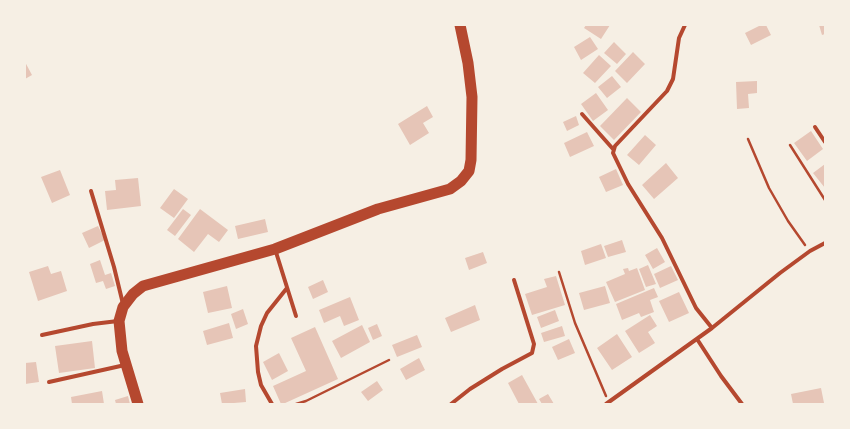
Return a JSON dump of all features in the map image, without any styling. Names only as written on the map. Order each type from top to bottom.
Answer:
[{"type":"highway","points":[[138,404],[122,351],[119,321],[124,307],[133,294],[143,286],[275,249],[378,209],[450,189],[461,180],[469,170],[471,160],[472,96],[468,63],[460,25]]},
{"type":"street","points":[[613,149],[667,92],[674,80],[679,38],[684,25]]},
{"type":"street","points":[[582,114],[613,149],[613,153],[628,184],[662,238],[696,308],[712,328]]},
{"type":"street","points":[[815,127],[825,142]]},
{"type":"street","points":[[91,191],[114,267],[124,307]]},
{"type":"street","points":[[608,403],[712,328],[780,273],[825,243]]},
{"type":"street","points":[[275,249],[296,316]]},
{"type":"street","points":[[451,404],[470,389],[502,369],[532,354],[534,344],[514,280]]},
{"type":"street","points":[[272,404],[261,385],[258,372],[256,346],[266,313],[287,288]]},
{"type":"street","points":[[42,335],[94,324],[119,321]]},
{"type":"street","points":[[697,339],[721,376],[742,404]]},
{"type":"street","points":[[49,382],[125,364]]},
{"type":"path","points":[[748,139],[769,188],[788,221],[810,252]]},
{"type":"path","points":[[790,146],[825,200]]},
{"type":"path","points":[[559,272],[576,323],[608,403]]},
{"type":"path","points":[[296,404],[306,401],[389,360]]},
{"type":"building","points":[[586,25],[610,25],[601,39],[584,28]]},
{"type":"building","points":[[761,25],[766,25],[771,35],[751,45],[745,33]]},
{"type":"building","points":[[819,25],[825,25],[825,34],[822,35]]},
{"type":"building","points":[[590,37],[598,49],[581,60],[574,47]]},
{"type":"building","points":[[614,42],[626,54],[617,64],[604,53]]},
{"type":"building","points":[[633,52],[645,64],[627,83],[615,71]]},
{"type":"building","points":[[599,55],[611,66],[595,83],[583,73]]},
{"type":"building","points":[[25,62],[32,75],[25,79]]},
{"type":"building","points":[[612,76],[621,87],[607,98],[598,87]]},
{"type":"building","points":[[757,81],[757,93],[748,94],[749,108],[737,109],[736,82]]},
{"type":"building","points":[[596,93],[608,110],[593,121],[581,104]]},
{"type":"building","points":[[627,98],[641,112],[614,140],[600,126]]},
{"type":"building","points":[[427,106],[433,117],[423,123],[429,133],[410,145],[398,124]]},
{"type":"building","points":[[576,116],[579,125],[567,131],[563,122]]},
{"type":"building","points":[[811,131],[823,149],[807,161],[794,143]]},
{"type":"building","points":[[587,132],[594,146],[570,157],[564,143]]},
{"type":"building","points":[[645,135],[656,145],[639,165],[627,155]]},
{"type":"building","points":[[666,163],[678,178],[654,199],[642,185]]},
{"type":"building","points":[[825,164],[825,188],[813,173]]},
{"type":"building","points":[[616,169],[623,185],[606,192],[599,177]]},
{"type":"building","points":[[60,170],[70,195],[52,203],[41,177]]},
{"type":"building","points":[[138,178],[141,206],[107,210],[105,191],[116,190],[115,180]]},
{"type":"building","points":[[174,189],[188,199],[174,218],[160,208]]},
{"type":"building","points":[[183,209],[191,215],[175,236],[167,230]]},
{"type":"building","points":[[200,209],[228,230],[219,242],[208,234],[194,252],[178,239]]},
{"type":"building","points":[[265,219],[268,232],[238,239],[235,226]]},
{"type":"building","points":[[98,226],[105,240],[89,248],[82,233]]},
{"type":"building","points":[[622,240],[626,252],[608,257],[604,246]]},
{"type":"building","points":[[601,244],[606,258],[585,265],[581,251]]},
{"type":"building","points":[[657,248],[665,262],[653,269],[645,255]]},
{"type":"building","points":[[483,252],[487,263],[469,270],[465,258]]},
{"type":"building","points":[[100,260],[105,275],[111,273],[115,286],[106,289],[103,281],[96,283],[90,264]]},
{"type":"building","points":[[648,265],[656,284],[646,287],[639,269]]},
{"type":"building","points":[[48,266],[51,274],[61,271],[67,291],[38,301],[29,272]]},
{"type":"building","points":[[671,266],[678,280],[660,288],[654,274]]},
{"type":"building","points":[[628,268],[629,271],[637,268],[645,290],[615,302],[606,282],[625,274],[623,269]]},
{"type":"building","points":[[556,276],[565,305],[532,315],[525,294],[547,287],[544,279]]},
{"type":"building","points":[[323,280],[328,292],[313,299],[308,287]]},
{"type":"building","points":[[227,286],[232,308],[208,313],[203,292]]},
{"type":"building","points":[[605,286],[610,303],[584,310],[579,293]]},
{"type":"building","points":[[654,288],[658,297],[650,300],[654,312],[641,317],[639,313],[622,320],[616,304]]},
{"type":"building","points":[[679,292],[689,313],[669,322],[659,301]]},
{"type":"building","points":[[350,297],[359,320],[344,326],[340,316],[324,323],[319,310]]},
{"type":"building","points":[[475,305],[480,320],[451,332],[445,318]]},
{"type":"building","points":[[243,309],[248,324],[236,329],[231,314]]},
{"type":"building","points":[[555,310],[559,321],[541,328],[537,317]]},
{"type":"building","points":[[650,315],[657,326],[648,332],[655,343],[639,353],[625,331]]},
{"type":"building","points":[[229,323],[233,338],[207,345],[203,331]]},
{"type":"building","points":[[377,324],[382,336],[373,340],[368,328]]},
{"type":"building","points":[[362,325],[370,342],[341,358],[332,341]]},
{"type":"building","points":[[562,326],[565,336],[544,342],[541,333]]},
{"type":"building","points":[[315,327],[338,379],[281,404],[273,386],[306,371],[291,338]]},
{"type":"building","points":[[617,334],[632,357],[612,370],[597,348]]},
{"type":"building","points":[[417,335],[422,347],[397,357],[392,345]]},
{"type":"building","points":[[569,339],[575,353],[558,360],[552,347]]},
{"type":"building","points":[[92,341],[95,368],[59,373],[55,346]]},
{"type":"building","points":[[279,353],[288,371],[272,380],[263,362]]},
{"type":"building","points":[[419,358],[425,370],[406,380],[400,369]]},
{"type":"building","points":[[36,362],[39,382],[25,384],[25,363]]},
{"type":"building","points":[[522,375],[538,404],[519,404],[508,383]]},
{"type":"building","points":[[377,381],[383,390],[368,401],[361,392]]},
{"type":"building","points":[[821,388],[824,403],[793,404],[791,394]]},
{"type":"building","points":[[245,389],[246,402],[222,404],[220,393]]},
{"type":"building","points":[[102,391],[104,404],[72,404],[71,397]]},
{"type":"building","points":[[548,394],[554,404],[542,404],[539,399]]},
{"type":"building","points":[[128,396],[130,404],[116,404],[115,400]]}]
